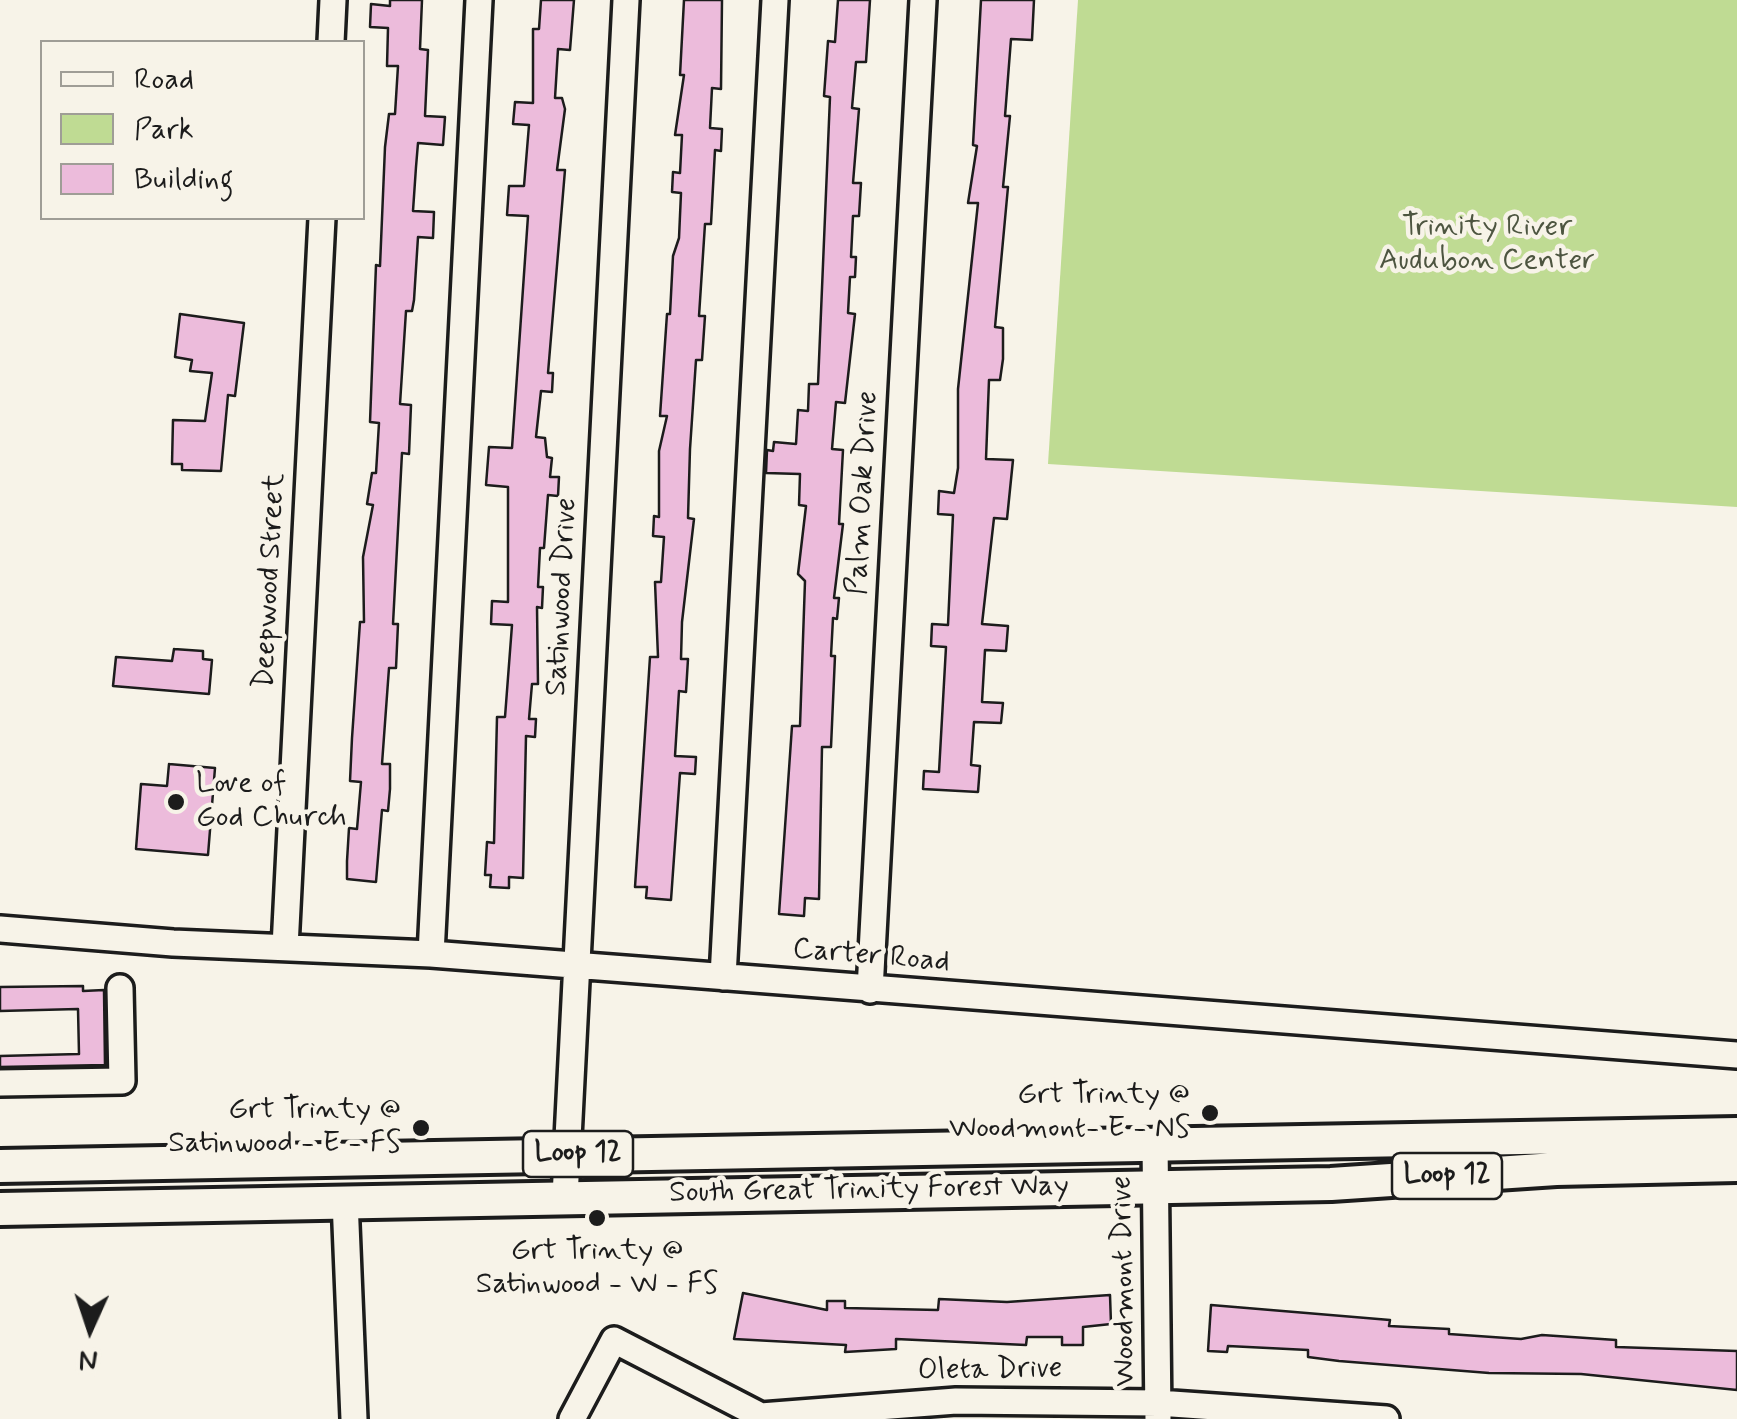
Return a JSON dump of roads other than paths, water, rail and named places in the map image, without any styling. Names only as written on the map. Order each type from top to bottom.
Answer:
[{"type":"main road","name":"South Great Trinity Forest Way","points":[[0,1166],[1737,1134]]},
{"type":"main road","name":"South Great Trinity Forest Way","points":[[0,1209],[1331,1184],[1556,1169],[1737,1165]]},
{"type":"street","points":[[331,40],[333,0]]},
{"type":"street","points":[[431,954],[479,0]]},
{"type":"street","name":"Satinwood Drive","points":[[565,1198],[626,0]]},
{"type":"street","points":[[724,978],[775,0]]},
{"type":"street","name":"Palm Oak Drive","points":[[870,990],[923,0]]},
{"type":"street","name":"Deepwood Street","points":[[285,948],[322,220]]},
{"type":"street","name":"Carter Road","points":[[0,929],[577,964],[870,990],[1737,1055]]},
{"type":"street","points":[[0,1083],[122,1080],[120,988]]},
{"type":"street","name":"Woodmont Drive","points":[[1156,1142],[1158,1411]]},
{"type":"street","points":[[345,1200],[354,1419]]},
{"type":"street","name":"Oleta Drive","points":[[572,1419],[614,1340],[760,1418],[956,1401],[1386,1419]]},
{"type":"place","name":"Love of God Church","points":[[176,802]]},
{"type":"place","name":"Grt Trinty @ Woodmont- E - NS","points":[[1210,1113]]},
{"type":"place","name":"Grt Trinty @ Satinwood - E - FS","points":[[421,1128]]},
{"type":"place","name":"Grt Trinty @ Satinwood - W - FS","points":[[597,1218]]},
{"type":"park label","name":"Trinity River Audubon Center","points":[[1487,245]]}]
